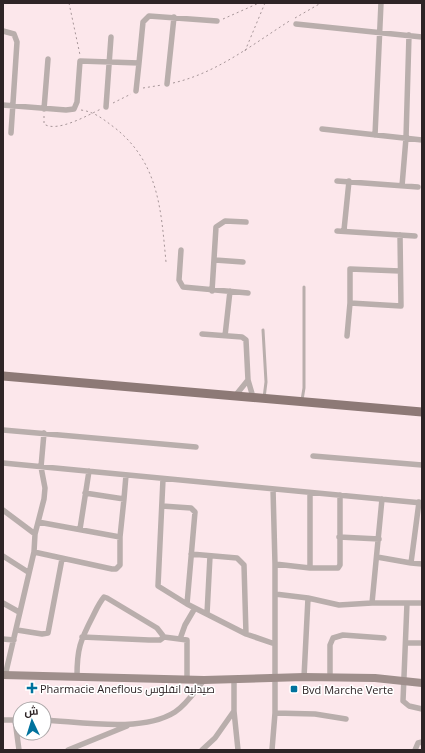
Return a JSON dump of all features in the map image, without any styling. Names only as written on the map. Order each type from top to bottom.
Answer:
[{"type":"main road","points":[[3,376],[422,412]]},
{"type":"street","points":[[375,134],[380,3]]},
{"type":"street","points":[[136,91],[143,20],[152,15],[217,21]]},
{"type":"street","points":[[167,84],[174,17]]},
{"type":"street","points":[[296,24],[422,37]]},
{"type":"street","points":[[3,31],[12,33],[16,39],[17,58],[11,133]]},
{"type":"street","points":[[402,186],[406,138],[409,35]]},
{"type":"street","points":[[106,107],[108,62],[111,37]]},
{"type":"street","points":[[44,109],[48,60]]},
{"type":"street","points":[[3,106],[66,110],[74,108],[77,102],[80,61],[139,63]]},
{"type":"street","points":[[322,129],[422,140]]},
{"type":"street","points":[[337,181],[418,187]]},
{"type":"street","points":[[344,230],[349,181]]},
{"type":"street","points":[[212,291],[216,227],[221,222],[225,221],[246,222]]},
{"type":"street","points":[[337,231],[344,230],[415,236]]},
{"type":"street","points":[[350,303],[401,306],[400,235]]},
{"type":"street","points":[[181,250],[180,284],[183,287],[212,291],[248,293]]},
{"type":"street","points":[[215,260],[243,262]]},
{"type":"street","points":[[347,336],[350,303],[350,269],[400,271]]},
{"type":"street","points":[[225,336],[230,291]]},
{"type":"street","points":[[202,334],[242,337],[246,340],[248,380],[253,397]]},
{"type":"street","points":[[235,396],[248,380]]},
{"type":"street","points":[[3,430],[196,447]]},
{"type":"street","points":[[44,433],[41,467],[45,488],[44,499],[35,534],[34,552],[19,612],[17,630],[4,676],[77,676],[204,680],[330,677],[404,680],[422,683]]},
{"type":"street","points":[[313,456],[422,465]]},
{"type":"street","points":[[3,463],[310,493],[421,502],[411,563]]},
{"type":"street","points":[[80,529],[89,471]]},
{"type":"street","points":[[34,552],[62,559],[116,568],[120,565],[120,538],[126,475]]},
{"type":"street","points":[[163,479],[158,586],[187,604],[246,634],[274,644]]},
{"type":"street","points":[[272,750],[274,713],[275,594],[273,489]]},
{"type":"street","points":[[86,493],[124,499]]},
{"type":"street","points":[[310,493],[310,568]]},
{"type":"street","points":[[275,564],[310,568],[338,568],[340,566],[338,537],[340,495]]},
{"type":"street","points":[[372,603],[382,499]]},
{"type":"street","points":[[162,506],[194,509],[195,512],[187,604]]},
{"type":"street","points":[[3,510],[35,534]]},
{"type":"street","points":[[38,522],[120,538]]},
{"type":"street","points":[[338,537],[379,539]]},
{"type":"street","points":[[191,554],[237,558],[244,565],[246,634]]},
{"type":"street","points":[[3,556],[28,572]]},
{"type":"street","points":[[207,614],[210,556]]},
{"type":"street","points":[[377,557],[422,564]]},
{"type":"street","points":[[17,630],[42,634],[48,632],[62,559]]},
{"type":"street","points":[[275,594],[308,598],[339,605],[372,603],[422,603]]},
{"type":"street","points":[[77,676],[77,654],[82,637],[102,599],[105,597],[157,628],[164,637]]},
{"type":"street","points":[[304,677],[308,598]]},
{"type":"street","points":[[4,603],[19,612]]},
{"type":"street","points":[[406,603],[404,703],[422,709]]},
{"type":"street","points":[[180,639],[185,625],[195,608]]},
{"type":"street","points":[[330,677],[330,645],[333,638],[342,635],[384,638]]},
{"type":"street","points":[[82,637],[160,640],[164,637],[187,640],[187,679]]},
{"type":"street","points":[[3,639],[14,640]]},
{"type":"street","points":[[406,643],[422,643]]},
{"type":"street","points":[[234,679],[234,711],[238,750]]},
{"type":"street","points":[[68,750],[129,726],[174,713],[184,704],[204,680]]},
{"type":"street","points":[[202,750],[215,738],[234,711]]},
{"type":"street","points":[[274,713],[316,714],[346,719]]},
{"type":"street","points":[[52,721],[129,726]]},
{"type":"street","points":[[415,750],[418,743],[422,742]]},
{"type":"lane","points":[[302,402],[304,388],[304,287]]},
{"type":"lane","points":[[263,330],[266,382],[264,398]]},
{"type":"path","points":[[69,3],[77,32],[80,61]]},
{"type":"path","points":[[217,21],[233,16],[259,3]]},
{"type":"path","points":[[245,51],[265,3]]},
{"type":"path","points":[[44,109],[44,124],[49,126],[66,124],[106,107],[136,91],[186,80],[215,68],[245,51],[321,3]]},
{"type":"path","points":[[74,108],[94,112],[127,138],[140,154],[149,170],[161,209],[166,262]]},
{"type":"place","name":"Pharmacie Aneflous صيدلية انفلوس","points":[[32,688]]},
{"type":"place","name":"Bvd Marche Verte","points":[[294,689]]}]
